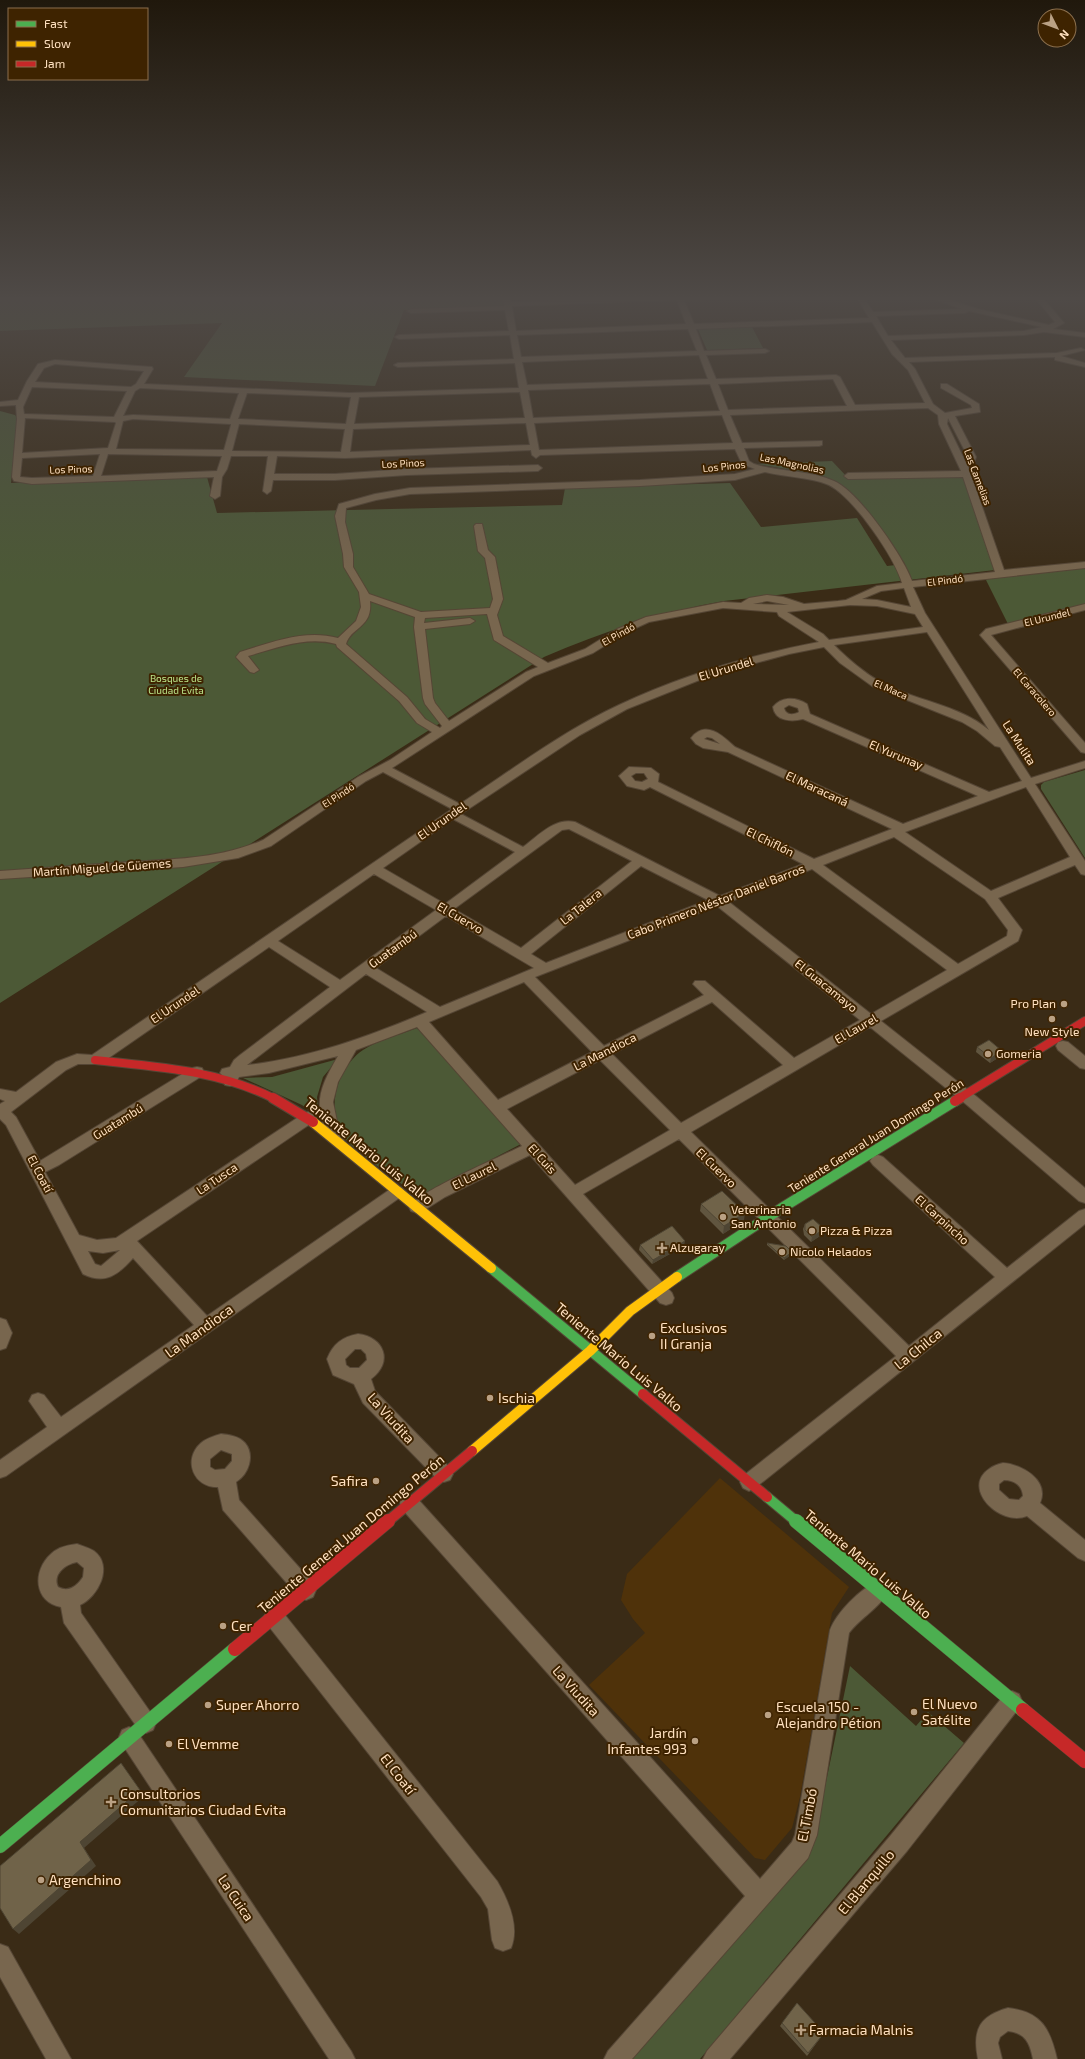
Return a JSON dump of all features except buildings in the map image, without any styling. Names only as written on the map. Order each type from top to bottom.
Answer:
[{"type":"main road","name":"Teniente General Juan Domingo Perón","points":[[590,1351],[606,1332],[966,1101],[1085,1021]]},
{"type":"main road","points":[[1059,1048],[1085,1032]]},
{"type":"main road","points":[[95,1060],[212,1074]]},
{"type":"main road","name":"Teniente General Juan Domingo Perón","points":[[966,1101],[1018,1074]]},
{"type":"main road","name":"Teniente Mario Luis Valko","points":[[232,1077],[308,1118],[338,1141],[397,1192],[1085,1761]]},
{"type":"main road","name":"Teniente General Juan Domingo Perón","points":[[0,1846],[590,1351],[630,1325]]},
{"type":"street","points":[[26,392],[21,402],[18,456],[108,451],[345,454],[819,443]]},
{"type":"street","points":[[96,479],[120,423],[120,411],[132,392]]},
{"type":"street","points":[[216,496],[220,474],[223,471],[234,423],[244,392]]},
{"type":"street","points":[[274,392],[355,395],[437,392]]},
{"type":"street","points":[[524,392],[535,450],[540,487]]},
{"type":"street","name":"Las Magnolias","points":[[716,392],[738,446],[748,464],[819,479],[843,490],[875,529],[895,558],[909,584],[911,596],[930,629]]},
{"type":"street","points":[[844,392],[852,407]]},
{"type":"street","points":[[848,476],[965,470],[972,457],[946,415],[930,405],[923,392]]},
{"type":"street","points":[[946,415],[977,410],[974,404],[954,392]]},
{"type":"street","points":[[345,454],[355,395]]},
{"type":"street","points":[[0,404],[21,402]]},
{"type":"street","points":[[0,408],[20,414],[120,419],[133,417],[234,423],[349,427],[930,405]]},
{"type":"street","points":[[267,491],[273,453]]},
{"type":"street","name":"Los Pinos","points":[[18,456],[16,477],[20,480],[96,479],[220,474]]},
{"type":"street","name":"Los Pinos","points":[[269,477],[335,477],[407,472],[538,468]]},
{"type":"street","name":"Los Pinos","points":[[365,596],[348,566],[348,554],[339,513],[342,506],[410,491],[540,487],[735,477],[767,469]]},
{"type":"street","name":"Las Camelias","points":[[965,470],[999,571],[1002,574]]},
{"type":"street","points":[[479,526],[483,551],[490,557],[498,599],[492,615],[501,640],[536,659],[546,668]]},
{"type":"street","name":"El Pindó","points":[[203,862],[237,856],[267,843],[362,779],[384,768],[519,681],[546,668],[589,651],[621,631],[646,620],[695,609],[730,604],[780,609],[810,608],[846,603],[874,590],[909,584],[1085,566]]},
{"type":"street","points":[[341,642],[345,635],[358,626],[362,620],[365,596],[420,615],[492,615]]},
{"type":"street","points":[[742,606],[757,599],[778,597],[810,608]]},
{"type":"street","points":[[846,603],[877,603],[920,612]]},
{"type":"street","name":"El Urundel","points":[[986,633],[1085,607]]},
{"type":"street","name":"El Maca","points":[[780,609],[783,614],[819,636],[844,660],[876,684],[966,720],[981,729],[1012,755]]},
{"type":"street","points":[[420,615],[419,627],[428,698],[444,730]]},
{"type":"street","points":[[419,627],[492,615]]},
{"type":"street","name":"El Urundel","points":[[95,1060],[456,811],[576,733],[640,698],[738,664],[825,643],[930,629]]},
{"type":"street","name":"La Mulita","points":[[930,629],[1029,781],[1085,871]]},
{"type":"street","name":"El Caracolero","points":[[986,633],[985,635],[1085,750]]},
{"type":"street","points":[[254,670],[242,657],[244,654],[306,638],[323,637],[341,642],[345,650],[403,698],[413,713],[427,726],[444,730]]},
{"type":"street","name":"El Yurunay","points":[[803,715],[988,796]]},
{"type":"street","name":"El Maracaná","points":[[731,748],[900,830],[990,896]]},
{"type":"street","name":"Cabo Primero Néstor Daniel Barros","points":[[212,1074],[232,1077],[299,1063],[350,1048],[545,968],[900,830],[1029,781],[1085,764]]},
{"type":"street","points":[[384,768],[524,852]]},
{"type":"street","name":"El Chiflón","points":[[651,783],[813,864],[958,971]]},
{"type":"street","name":"Guatambú","points":[[232,1077],[245,1059],[340,987],[524,852],[564,825]]},
{"type":"street","name":"El Guacamayo","points":[[564,825],[577,827],[720,901],[1085,1197]]},
{"type":"street","points":[[990,896],[1077,859]]},
{"type":"street","name":"La Talera","points":[[522,954],[640,860]]},
{"type":"street","name":"Martín Miguel de Güemes","points":[[0,875],[203,862]]},
{"type":"street","name":"El Cuervo","points":[[374,868],[545,968]]},
{"type":"street","name":"El Laurel","points":[[573,1193],[1013,938],[1015,930],[990,896]]},
{"type":"street","points":[[269,941],[340,987]]},
{"type":"street","points":[[366,968],[437,1012]]},
{"type":"street","name":"El Cuervo","points":[[526,976],[678,1131],[775,1223],[908,1357]]},
{"type":"street","points":[[700,984],[793,1066]]},
{"type":"street","name":"La Mandioca","points":[[497,1107],[713,996]]},
{"type":"street","name":"El Cuis","points":[[419,1020],[664,1295]]},
{"type":"street","points":[[338,1141],[327,1122],[325,1104],[329,1084],[350,1048]]},
{"type":"street","points":[[1059,1048],[1085,1064]]},
{"type":"street","points":[[1,1112],[68,1062],[77,1059],[95,1060]]},
{"type":"street","name":"Guatambú","points":[[37,1168],[54,1161],[197,1072]]},
{"type":"street","points":[[0,1094],[19,1098]]},
{"type":"street","name":"El Coatí","points":[[1,1112],[11,1122],[37,1168],[89,1269],[94,1272],[101,1273],[110,1270],[129,1244]]},
{"type":"street","name":"La Tusca","points":[[129,1244],[308,1118]]},
{"type":"street","name":"El Laurel","points":[[417,1207],[440,1193],[532,1147]]},
{"type":"street","name":"El Carpincho","points":[[878,1161],[1007,1278]]},
{"type":"street","name":"La Mandioca","points":[[0,1470],[397,1192]]},
{"type":"street","name":"La Chilca","points":[[749,1482],[1085,1215]]},
{"type":"street","points":[[75,1240],[82,1244],[98,1246],[129,1244],[205,1326]]},
{"type":"street","points":[[0,1325],[4,1333],[0,1343]]},
{"type":"street","name":"La Viudita","points":[[362,1375],[363,1384],[369,1397],[444,1474]]},
{"type":"street","points":[[38,1401],[60,1429]]},
{"type":"street","points":[[226,1478],[230,1504],[306,1590]]},
{"type":"street","name":"La Viudita","points":[[409,1503],[760,1896]]},
{"type":"street","points":[[1028,1505],[1085,1552]]},
{"type":"street","name":"El Timbó","points":[[616,2059],[800,1850],[806,1835],[840,1630],[848,1618],[878,1591]]},
{"type":"street","points":[[70,1598],[71,1616],[146,1723]]},
{"type":"street","name":"El Coatí","points":[[274,1617],[489,1890],[498,1906],[503,1940]]},
{"type":"street","name":"El Blanquillo","points":[[715,2059],[899,1843],[1012,1701]]},
{"type":"street","name":"La Cuica","points":[[129,1737],[343,2059]]},
{"type":"street","points":[[0,1955],[58,2059]]},
{"type":"street","points":[[990,2059],[987,2044],[989,2033],[994,2025],[1001,2020],[1009,2018],[1018,2019],[1034,2031],[1040,2041],[1045,2059]]},
{"type":"shaded area","name":"Escuela 150 - Alejandro Pétion","points":[[720,1478],[849,1587],[832,1613],[800,1797],[792,1828],[765,1860],[755,1858],[589,1685],[645,1633],[633,1619],[621,1600],[627,1574]]},
{"type":"green space","name":"Bosques de Ciudad Evita","points":[[0,411],[15,415],[17,418],[11,483],[207,477],[217,513],[562,505],[565,488],[730,483],[761,527],[857,518],[887,566],[905,564],[852,495],[838,483],[816,474],[756,464],[832,461],[848,478],[962,476],[964,478],[995,570],[724,601],[654,617],[588,639],[544,657],[0,1003]]},
{"type":"green space","points":[[1085,568],[1085,604],[1008,624],[985,578]]},
{"type":"green space","points":[[1085,770],[1085,858],[1041,789],[1041,785],[1044,782]]},
{"type":"green space","points":[[417,1028],[521,1144],[419,1197],[374,1164],[349,1143],[341,1132],[336,1120],[335,1107],[339,1081],[353,1058],[368,1047]]},
{"type":"green space","points":[[338,1059],[323,1077],[317,1097],[319,1118],[302,1105],[243,1078],[272,1077]]},
{"type":"green space","points":[[850,1666],[916,1726],[928,1712],[964,1743],[700,2059],[630,2059],[806,1860],[813,1845]]},
{"type":"traffic: fast","points":[[677,1277],[785,1206],[955,1101]]},
{"type":"traffic: fast","points":[[491,1268],[643,1394]]},
{"type":"traffic: fast","points":[[767,1497],[1023,1710]]},
{"type":"traffic: fast","points":[[0,1846],[235,1649]]},
{"type":"traffic: slow","points":[[313,1122],[491,1268]]},
{"type":"traffic: slow","points":[[472,1451],[590,1351],[599,1340],[630,1311],[677,1277]]},
{"type":"traffic: jam","points":[[955,1101],[1085,1021]]},
{"type":"traffic: jam","points":[[95,1060],[176,1068],[223,1078],[270,1097],[294,1109],[313,1122]]},
{"type":"traffic: jam","points":[[643,1394],[767,1497]]},
{"type":"traffic: jam","points":[[235,1649],[472,1451]]},
{"type":"traffic: jam","points":[[1023,1710],[1085,1761]]},
{"type":"place","name":"Pro Plan","points":[[1064,1004]]},
{"type":"place","name":"New Style","points":[[1052,1019]]},
{"type":"place","name":"Gomeria","points":[[988,1054]]},
{"type":"place","name":"Veterinaria San Antonio","points":[[723,1217]]},
{"type":"place","name":"Pizza & Pizza","points":[[812,1231]]},
{"type":"place","name":"Alzugaray","points":[[662,1248]]},
{"type":"place","name":"Nicolo Helados","points":[[782,1252]]},
{"type":"place","name":"Exclusivos II Granja","points":[[652,1336]]},
{"type":"place","name":"Ischia","points":[[490,1398]]},
{"type":"place","name":"Safira","points":[[376,1481]]},
{"type":"place","name":"Cer","points":[[223,1626]]},
{"type":"place","name":"Super Ahorro","points":[[208,1705]]},
{"type":"place","name":"El Nuevo Satélite","points":[[914,1712]]},
{"type":"place","name":"Escuela 150 - Alejandro Pétion","points":[[768,1715]]},
{"type":"place","name":"Jardín Infantes 993","points":[[695,1741]]},
{"type":"place","name":"El Vemme","points":[[169,1744]]},
{"type":"place","name":"Consultorios Comunitarios Ciudad Evita","points":[[111,1802]]},
{"type":"place","name":"Argenchino","points":[[41,1880]]},
{"type":"place","name":"Farmacia Malnis","points":[[801,2030]]}]
